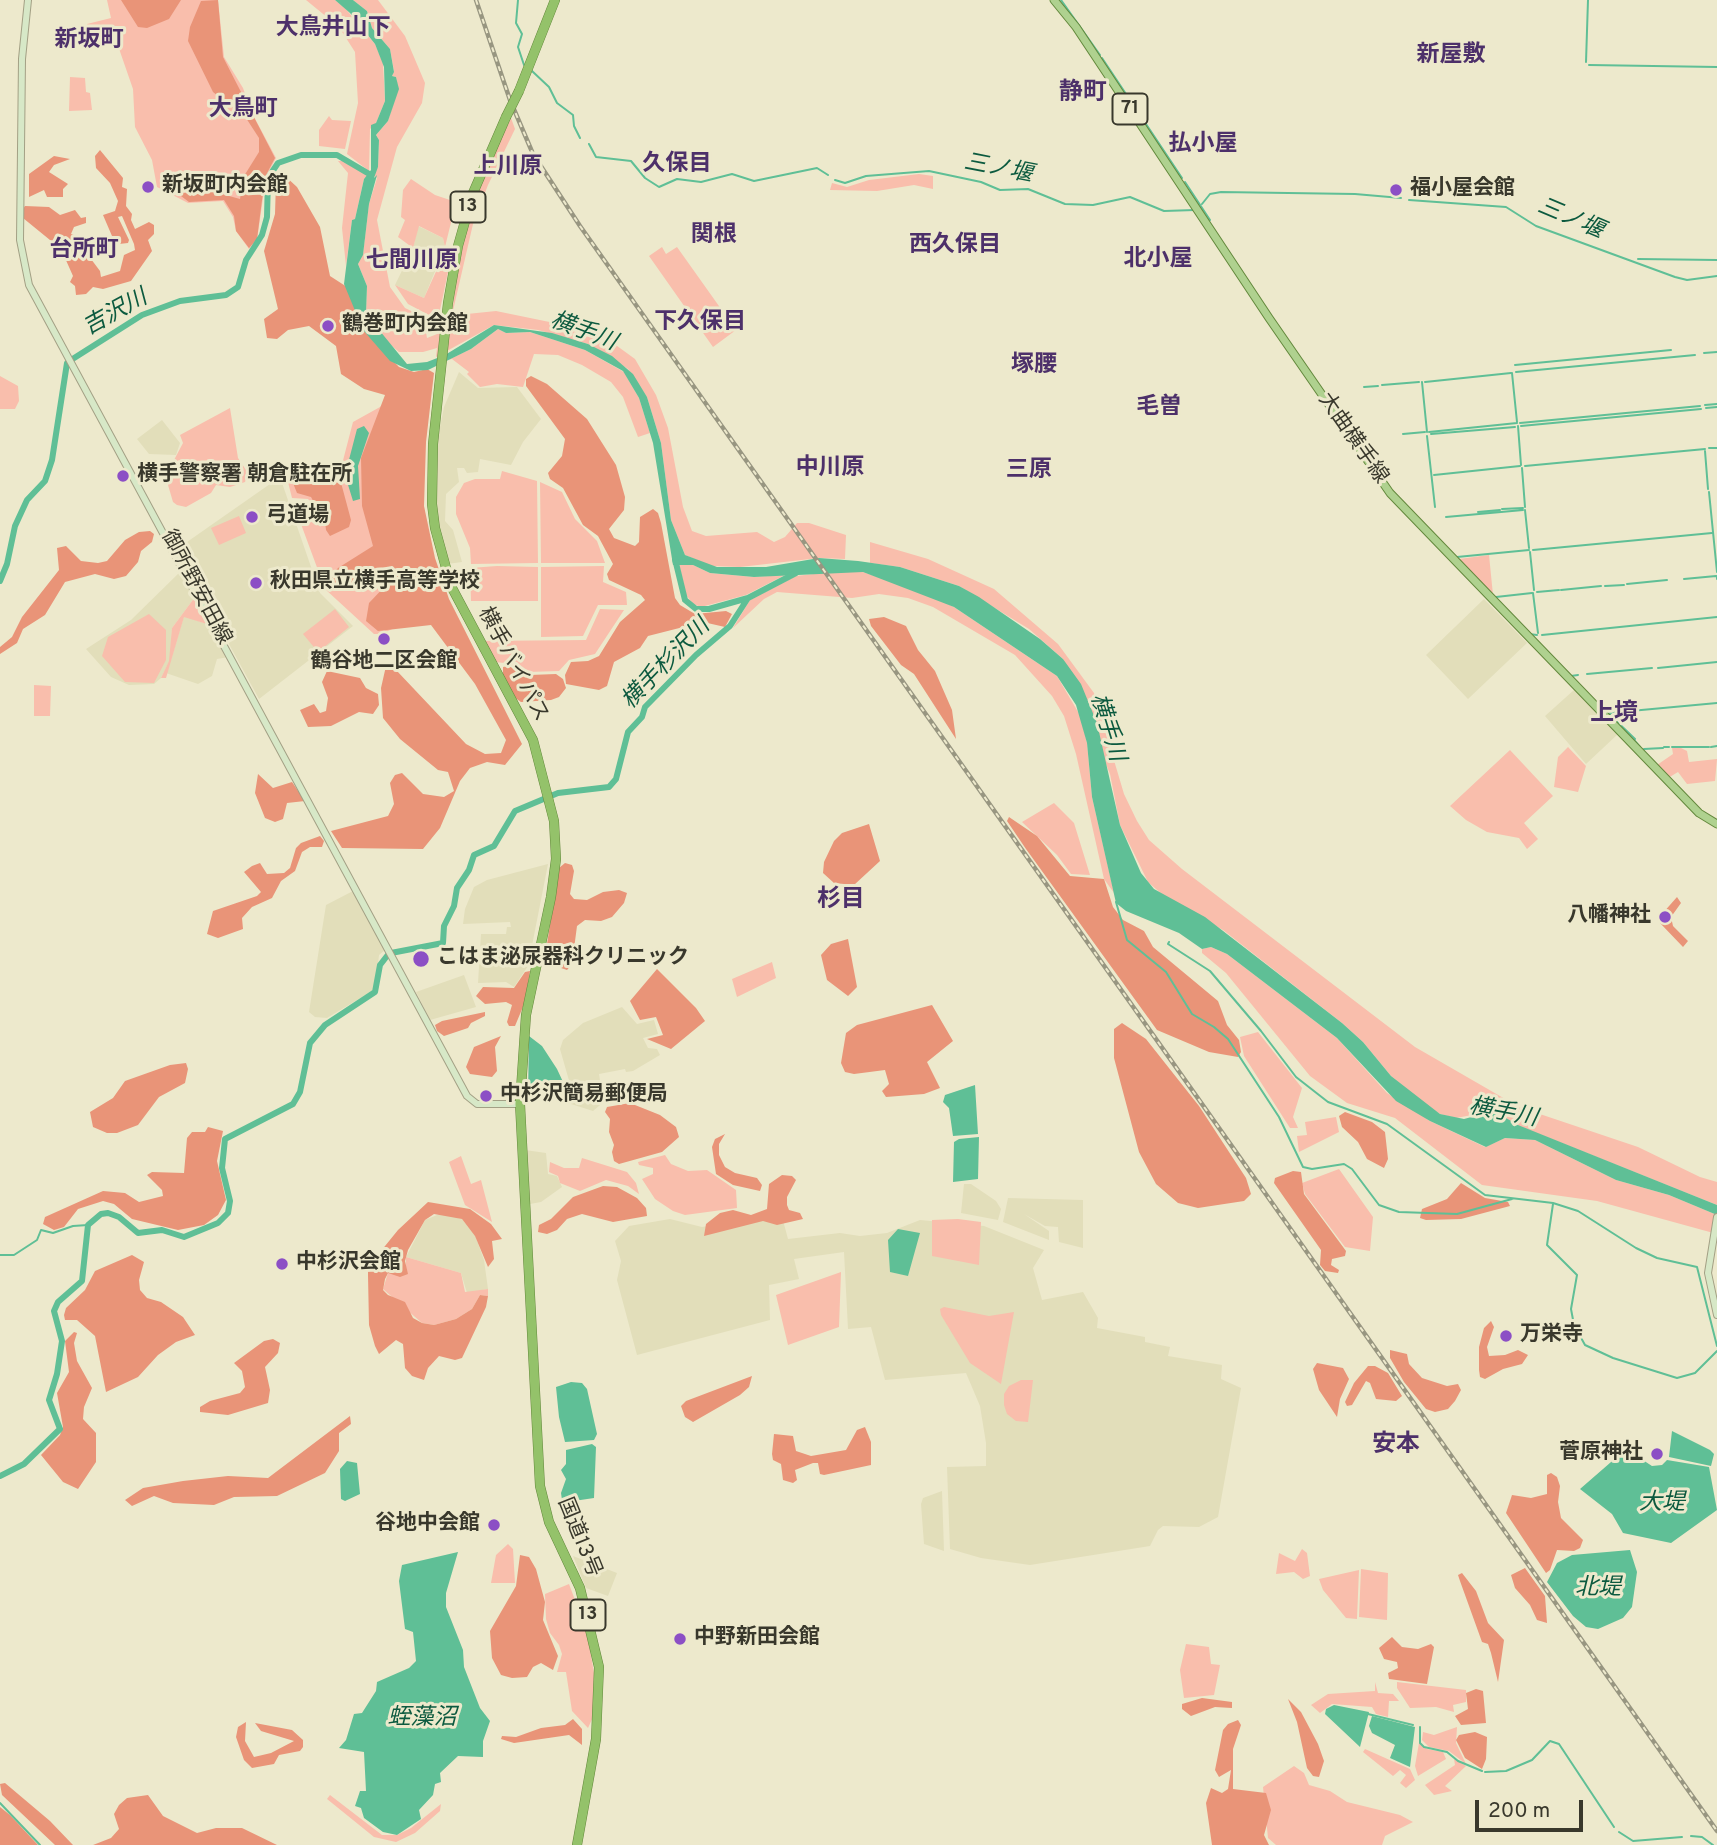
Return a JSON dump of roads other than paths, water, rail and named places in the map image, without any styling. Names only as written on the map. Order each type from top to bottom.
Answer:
[{"type":"highway","name":"横手バイパス","points":[[524,1198],[520,1104],[526,1015],[547,920],[556,859],[552,806],[530,733],[468,621],[442,557],[435,528],[431,485],[440,373],[464,220],[506,117],[536,54],[554,3]]},
{"type":"highway","name":"国道13号","points":[[524,1198],[540,1486],[549,1522],[584,1602],[599,1667],[596,1739],[577,1845]]},
{"type":"main road","name":"御所野安田線","points":[[28,0],[22,59],[21,249],[29,285],[471,1101],[484,1105],[520,1104]]},
{"type":"main road","name":"大曲横手線","points":[[1054,0],[1076,27],[1303,369],[1395,499],[1699,813],[1717,824]]},
{"type":"main road","points":[[1717,1217],[1708,1273],[1717,1315]]},
{"type":"water","points":[[335,0],[353,0],[367,11],[372,28],[390,49],[394,72],[392,76],[396,77],[399,89],[388,121],[376,135],[379,140],[378,167],[374,178],[377,175],[369,204],[363,255],[358,264],[367,286],[366,314],[407,364],[427,362],[445,355],[494,325],[552,333],[588,344],[612,356],[633,374],[647,397],[661,443],[671,520],[685,555],[717,567],[766,567],[819,558],[900,567],[959,586],[979,597],[1040,639],[1063,659],[1081,684],[1097,723],[1120,825],[1141,873],[1154,889],[1205,917],[1342,1023],[1363,1042],[1391,1076],[1440,1114],[1464,1119],[1494,1111],[1518,1125],[1717,1205],[1717,1215],[1669,1195],[1616,1180],[1535,1140],[1505,1138],[1486,1147],[1430,1121],[1396,1101],[1337,1038],[1227,954],[1211,947],[1202,949],[1179,933],[1126,911],[1116,903],[1092,797],[1087,743],[1076,705],[1057,676],[954,607],[863,572],[754,577],[710,573],[693,565],[673,565],[653,443],[639,398],[623,371],[585,350],[530,332],[506,333],[498,329],[471,349],[428,370],[411,371],[390,361],[363,330],[344,284],[352,220],[355,219],[364,179],[371,170],[371,125],[376,123],[385,101],[384,67],[375,44],[350,13]]},
{"type":"water","points":[[364,426],[369,433],[358,466],[360,499],[353,501],[345,475],[357,429]]},
{"type":"water","points":[[529,1036],[542,1046],[557,1069],[564,1084],[565,1098],[528,1097]]},
{"type":"water","points":[[975,1085],[978,1134],[953,1136],[949,1108],[943,1102],[945,1095]]},
{"type":"water","points":[[979,1137],[978,1179],[953,1182],[954,1142]]},
{"type":"water","points":[[898,1229],[920,1233],[908,1276],[890,1272],[888,1240]]},
{"type":"water","points":[[571,1382],[582,1383],[587,1389],[597,1434],[594,1440],[565,1442],[556,1387]]},
{"type":"water","points":[[1672,1431],[1710,1450],[1714,1454],[1711,1466],[1669,1457]]},
{"type":"water","points":[[592,1444],[596,1447],[594,1498],[567,1502],[562,1500],[561,1493],[566,1479],[561,1470],[566,1464],[566,1450]]},
{"type":"water","name":"大堤","points":[[1626,1449],[1652,1466],[1662,1465],[1667,1460],[1709,1467],[1717,1510],[1671,1543],[1623,1533],[1612,1514],[1580,1489]]},
{"type":"water","points":[[347,1461],[357,1463],[360,1494],[345,1501],[341,1499],[340,1469]]},
{"type":"water","name":"北堤","points":[[1630,1550],[1637,1572],[1632,1607],[1623,1618],[1598,1629],[1586,1627],[1573,1616],[1547,1582],[1557,1563],[1572,1555]]},
{"type":"water","name":"蛭藻沼","points":[[458,1552],[446,1593],[446,1607],[463,1650],[464,1667],[480,1708],[490,1721],[483,1741],[483,1757],[458,1756],[440,1773],[441,1782],[435,1784],[433,1795],[419,1810],[421,1819],[397,1835],[383,1832],[364,1818],[361,1808],[355,1806],[360,1791],[366,1791],[364,1752],[339,1748],[346,1740],[354,1714],[362,1713],[376,1691],[377,1682],[409,1668],[416,1661],[413,1632],[405,1629],[399,1581],[402,1565]]},
{"type":"water","points":[[1334,1705],[1369,1712],[1360,1747],[1325,1714],[1326,1709]]},
{"type":"water","points":[[1372,1716],[1415,1727],[1410,1767],[1390,1758],[1395,1745],[1372,1733],[1369,1726]]},
{"type":"waterway","name":"三ノ堰","points":[[518,0],[516,23],[522,34],[518,47],[524,65]]},
{"type":"waterway","points":[[1061,0],[1100,55]]},
{"type":"waterway","points":[[1586,62],[1588,0]]},
{"type":"waterway","points":[[1102,58],[1182,178]]},
{"type":"waterway","points":[[1589,65],[1717,67]]},
{"type":"waterway","name":"三ノ堰","points":[[532,71],[549,87],[557,103],[573,115],[574,126],[580,138]]},
{"type":"waterway","name":"三ノ堰","points":[[589,144],[596,157],[631,161],[645,178],[659,187],[677,179],[701,182],[732,174],[754,181],[817,168],[828,175]]},
{"type":"waterway","name":"吉沢川","points":[[71,360],[142,315],[180,301],[226,295],[238,287],[246,260],[262,235],[267,217],[268,178],[278,163],[301,155],[337,155],[371,175]]},
{"type":"waterway","name":"三ノ堰","points":[[835,180],[845,183],[866,176],[929,171],[981,182],[1000,190],[1028,189],[1065,204],[1093,205],[1130,197],[1164,211],[1195,210]]},
{"type":"waterway","points":[[1185,182],[1210,220]]},
{"type":"waterway","name":"三ノ堰","points":[[1202,204],[1210,194],[1221,192],[1355,194],[1401,198]]},
{"type":"waterway","name":"三ノ堰","points":[[1409,200],[1506,207],[1536,226],[1675,277],[1687,280],[1717,276]]},
{"type":"waterway","points":[[1638,259],[1717,260]]},
{"type":"waterway","points":[[1515,365],[1671,350]]},
{"type":"waterway","points":[[1704,353],[1717,352]]},
{"type":"waterway","points":[[1516,372],[1695,355]]},
{"type":"waterway","name":"吉沢川","points":[[0,581],[7,564],[15,526],[27,500],[45,481],[52,460],[67,363]]},
{"type":"waterway","points":[[1425,382],[1511,373]]},
{"type":"waterway","points":[[1512,373],[1517,422]]},
{"type":"waterway","points":[[1382,385],[1419,382]]},
{"type":"waterway","points":[[1422,382],[1427,432]]},
{"type":"waterway","points":[[1364,387],[1378,386]]},
{"type":"waterway","points":[[1705,405],[1717,404]]},
{"type":"waterway","points":[[1520,423],[1700,406]]},
{"type":"waterway","points":[[1706,408],[1717,407]]},
{"type":"waterway","points":[[1521,426],[1701,409]]},
{"type":"waterway","points":[[1429,432],[1517,423]]},
{"type":"waterway","points":[[1518,426],[1521,465]]},
{"type":"waterway","points":[[1431,434],[1515,427]]},
{"type":"waterway","points":[[1403,434],[1425,432]]},
{"type":"waterway","points":[[1427,436],[1435,507]]},
{"type":"waterway","points":[[1709,448],[1717,448]]},
{"type":"waterway","points":[[1525,466],[1705,449]]},
{"type":"waterway","points":[[1705,451],[1708,489]]},
{"type":"waterway","points":[[1434,475],[1520,466]]},
{"type":"waterway","points":[[1522,468],[1525,507]]},
{"type":"waterway","points":[[1709,492],[1717,572]]},
{"type":"waterway","points":[[1502,509],[1523,508]]},
{"type":"waterway","points":[[1478,512],[1500,510]]},
{"type":"waterway","points":[[1446,517],[1523,510]]},
{"type":"waterway","points":[[1525,510],[1529,548]]},
{"type":"waterway","points":[[1533,550],[1712,533]]},
{"type":"waterway","points":[[1457,557],[1529,550]]},
{"type":"waterway","points":[[1530,552],[1534,590]]},
{"type":"waterway","name":"横手川","points":[[675,559],[685,600],[696,609],[709,609],[748,598],[796,573]]},
{"type":"waterway","points":[[1684,579],[1716,576]]},
{"type":"waterway","points":[[1627,584],[1667,580]]},
{"type":"waterway","points":[[1605,586],[1624,585]]},
{"type":"waterway","points":[[1561,590],[1601,586]]},
{"type":"waterway","points":[[1537,592],[1559,590]]},
{"type":"waterway","points":[[1496,597],[1532,593]]},
{"type":"waterway","points":[[1533,593],[1538,633]]},
{"type":"waterway","name":"横手杉沢川","points":[[391,953],[443,943],[444,926],[454,906],[457,888],[469,870],[474,855],[494,846],[515,811],[558,793],[609,787],[616,779],[628,732],[642,717],[645,707],[696,655],[730,626],[748,598]]},
{"type":"waterway","points":[[1542,635],[1717,617]]},
{"type":"waterway","points":[[1529,634],[1537,635]]},
{"type":"waterway","points":[[1658,668],[1717,662]]},
{"type":"waterway","points":[[1587,674],[1652,668]]},
{"type":"waterway","points":[[1571,676],[1578,675]]},
{"type":"waterway","points":[[1609,713],[1717,703]]},
{"type":"waterway","points":[[1609,714],[1635,739]]},
{"type":"waterway","points":[[1634,740],[1640,747]]},
{"type":"waterway","points":[[1711,747],[1717,746]]},
{"type":"waterway","points":[[1664,747],[1669,747]]},
{"type":"waterway","points":[[1672,747],[1709,747]]},
{"type":"waterway","points":[[1644,749],[1663,748]]},
{"type":"waterway","points":[[1116,902],[1127,940],[1166,972],[1192,1014],[1228,1039],[1279,1117],[1303,1167],[1312,1169],[1344,1164],[1352,1169],[1379,1205],[1399,1212],[1457,1214],[1512,1199]]},
{"type":"waterway","points":[[1169,942],[1168,944],[1210,971],[1296,1077],[1328,1102],[1387,1124],[1485,1195],[1553,1203],[1578,1211],[1636,1248],[1657,1258],[1697,1267],[1717,1346]]},
{"type":"waterway","name":"横手杉沢川","points":[[0,1476],[24,1464],[60,1429],[49,1400],[57,1374],[62,1341],[54,1311],[58,1302],[82,1281],[88,1225],[101,1214],[108,1213],[119,1217],[138,1233],[162,1230],[184,1237],[218,1223],[228,1213],[230,1201],[222,1168],[225,1139],[293,1104],[300,1092],[310,1043],[325,1025],[375,992],[380,965],[387,956]]},
{"type":"waterway","points":[[1553,1204],[1547,1245],[1577,1275],[1571,1309],[1574,1325],[1585,1345],[1613,1358],[1677,1378],[1695,1373],[1717,1351]]},
{"type":"waterway","points":[[0,1255],[14,1255],[37,1240],[41,1230],[53,1233],[73,1226],[88,1225]]},
{"type":"waterway","points":[[1368,1714],[1413,1725]]},
{"type":"waterway","points":[[1420,1727],[1420,1743],[1424,1747],[1447,1752],[1458,1761],[1482,1771]]},
{"type":"waterway","points":[[1485,1772],[1506,1771],[1532,1760],[1550,1741],[1559,1744],[1614,1827]]},
{"type":"waterway","points":[[0,1803],[40,1845]]},
{"type":"waterway","points":[[1619,1832],[1633,1841],[1682,1837]]},
{"type":"waterway","points":[[1691,1836],[1702,1837],[1713,1845]]},
{"type":"railway","points":[[476,0],[510,100],[533,154],[580,226],[1717,1831]]},
{"type":"place","name":"新坂町内会館","points":[[148,187]]},
{"type":"place","name":"福小屋会館","points":[[1396,190]]},
{"type":"place","name":"鶴巻町内会館","points":[[328,326]]},
{"type":"place","name":"横手警察署 朝倉駐在所","points":[[123,476]]},
{"type":"place","name":"弓道場","points":[[252,517]]},
{"type":"place","name":"秋田県立横手高等学校","points":[[256,583]]},
{"type":"place","name":"鶴谷地二区会館","points":[[384,639]]},
{"type":"place","name":"八幡神社","points":[[1665,917]]},
{"type":"place","name":"こはま泌尿器科クリニック","points":[[421,959]]},
{"type":"place","name":"中杉沢簡易郵便局","points":[[486,1096]]},
{"type":"place","name":"中杉沢会館","points":[[282,1264]]},
{"type":"place","name":"万栄寺","points":[[1506,1336]]},
{"type":"place","name":"菅原神社","points":[[1657,1454]]},
{"type":"place","name":"谷地中会館","points":[[494,1525]]},
{"type":"place","name":"中野新田会館","points":[[680,1639]]},
{"type":"district","name":"大鳥井山下","points":[[333,29]]},
{"type":"district","name":"新坂町","points":[[89,41]]},
{"type":"district","name":"新屋敷","points":[[1451,56]]},
{"type":"district","name":"静町","points":[[1083,94]]},
{"type":"district","name":"大鳥町","points":[[243,110]]},
{"type":"district","name":"払小屋","points":[[1203,145]]},
{"type":"district","name":"久保目","points":[[677,165]]},
{"type":"district","name":"上川原","points":[[508,168]]},
{"type":"district","name":"関根","points":[[714,236]]},
{"type":"district","name":"西久保目","points":[[955,246]]},
{"type":"district","name":"台所町","points":[[84,251]]},
{"type":"district","name":"北小屋","points":[[1158,260]]},
{"type":"district","name":"七間川原","points":[[412,262]]},
{"type":"district","name":"下久保目","points":[[700,323]]},
{"type":"district","name":"塚腰","points":[[1034,366]]},
{"type":"district","name":"毛曽","points":[[1159,408]]},
{"type":"district","name":"中川原","points":[[830,469]]},
{"type":"district","name":"三原","points":[[1029,471]]},
{"type":"district","name":"上境","points":[[1614,715]]},
{"type":"district","name":"杉目","points":[[841,901]]},
{"type":"district","name":"安本","points":[[1396,1446]]}]
